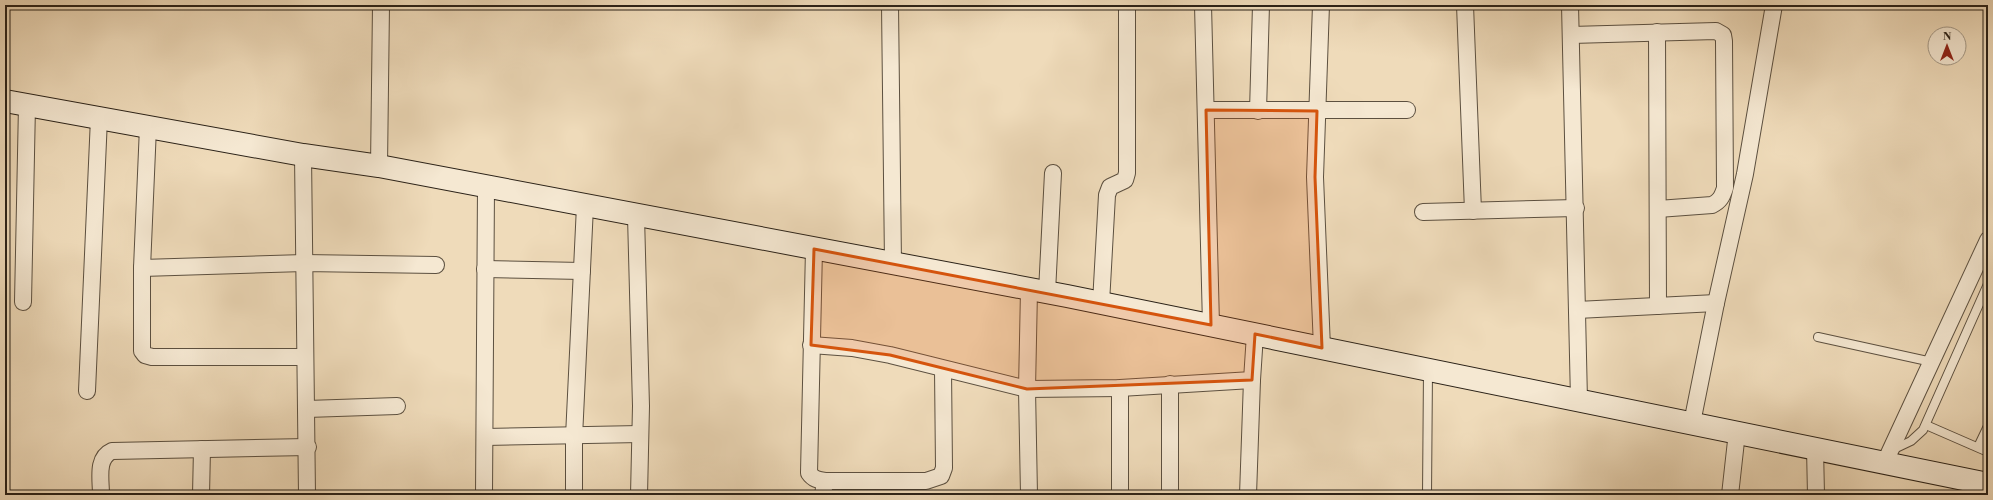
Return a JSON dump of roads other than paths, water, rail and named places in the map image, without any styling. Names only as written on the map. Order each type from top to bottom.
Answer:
[{"type":"street","points":[[379,166],[381,5]]},
{"type":"street","points":[[890,5],[893,264]]},
{"type":"street","points":[[1101,303],[1107,195],[1110,187],[1125,180],[1127,173],[1127,5]]},
{"type":"street","points":[[1203,5],[1211,325]]},
{"type":"street","points":[[1258,111],[1261,5]]},
{"type":"street","points":[[1321,5],[1315,177],[1322,348]]},
{"type":"street","points":[[1465,5],[1473,211]]},
{"type":"street","points":[[1570,5],[1576,208],[1578,400]]},
{"type":"street","points":[[1692,423],[1716,303],[1745,174],[1774,5]]},
{"type":"street","points":[[1571,35],[1716,31],[1723,35],[1725,180],[1723,196],[1719,202],[1712,205],[1658,209]]},
{"type":"street","points":[[1657,32],[1658,306]]},
{"type":"street","points":[[5,101],[304,155],[379,166],[636,216],[1101,303],[1814,448],[1888,456],[1976,486]]},
{"type":"street","points":[[23,302],[27,105]]},
{"type":"street","points":[[1206,110],[1407,110]]},
{"type":"street","points":[[87,391],[99,118]]},
{"type":"street","points":[[148,127],[142,268],[142,351],[145,355],[152,357],[306,357]]},
{"type":"street","points":[[304,155],[304,263],[308,447],[307,495]]},
{"type":"street","points":[[1029,495],[1027,389],[1053,173]]},
{"type":"street","points":[[484,495],[486,187]]},
{"type":"street","points":[[574,495],[574,437],[585,206]]},
{"type":"street","points":[[1423,212],[1576,208]]},
{"type":"street","points":[[636,216],[640,434],[639,495]]},
{"type":"street","points":[[1888,456],[1988,240]]},
{"type":"street","points":[[814,249],[809,473],[824,488],[926,481],[941,476],[944,468],[943,369]]},
{"type":"street","points":[[142,268],[304,263],[436,265]]},
{"type":"street","points":[[485,268],[582,271]]},
{"type":"street","points":[[1577,310],[1716,303]]},
{"type":"street","points":[[1248,495],[1255,334]]},
{"type":"street","points":[[811,345],[872,352],[1027,389],[1120,388],[1252,380]]},
{"type":"street","points":[[1170,384],[1170,495]]},
{"type":"street","points":[[1120,388],[1120,495]]},
{"type":"street","points":[[307,409],[397,406]]},
{"type":"street","points":[[1730,495],[1737,432]]},
{"type":"street","points":[[485,437],[574,437],[640,434]]},
{"type":"street","points":[[101,495],[101,460],[105,454],[118,450],[308,447]]},
{"type":"street","points":[[1814,448],[1816,495]]},
{"type":"street","points":[[201,495],[202,449]]},
{"type":"lane","points":[[1888,456],[1912,441],[1926,425],[1988,284]]},
{"type":"lane","points":[[1818,337],[1932,362]]},
{"type":"lane","points":[[1427,495],[1428,369]]},
{"type":"lane","points":[[1926,425],[1988,452]]},
{"type":"lane","points":[[1978,447],[1988,426]]}]
